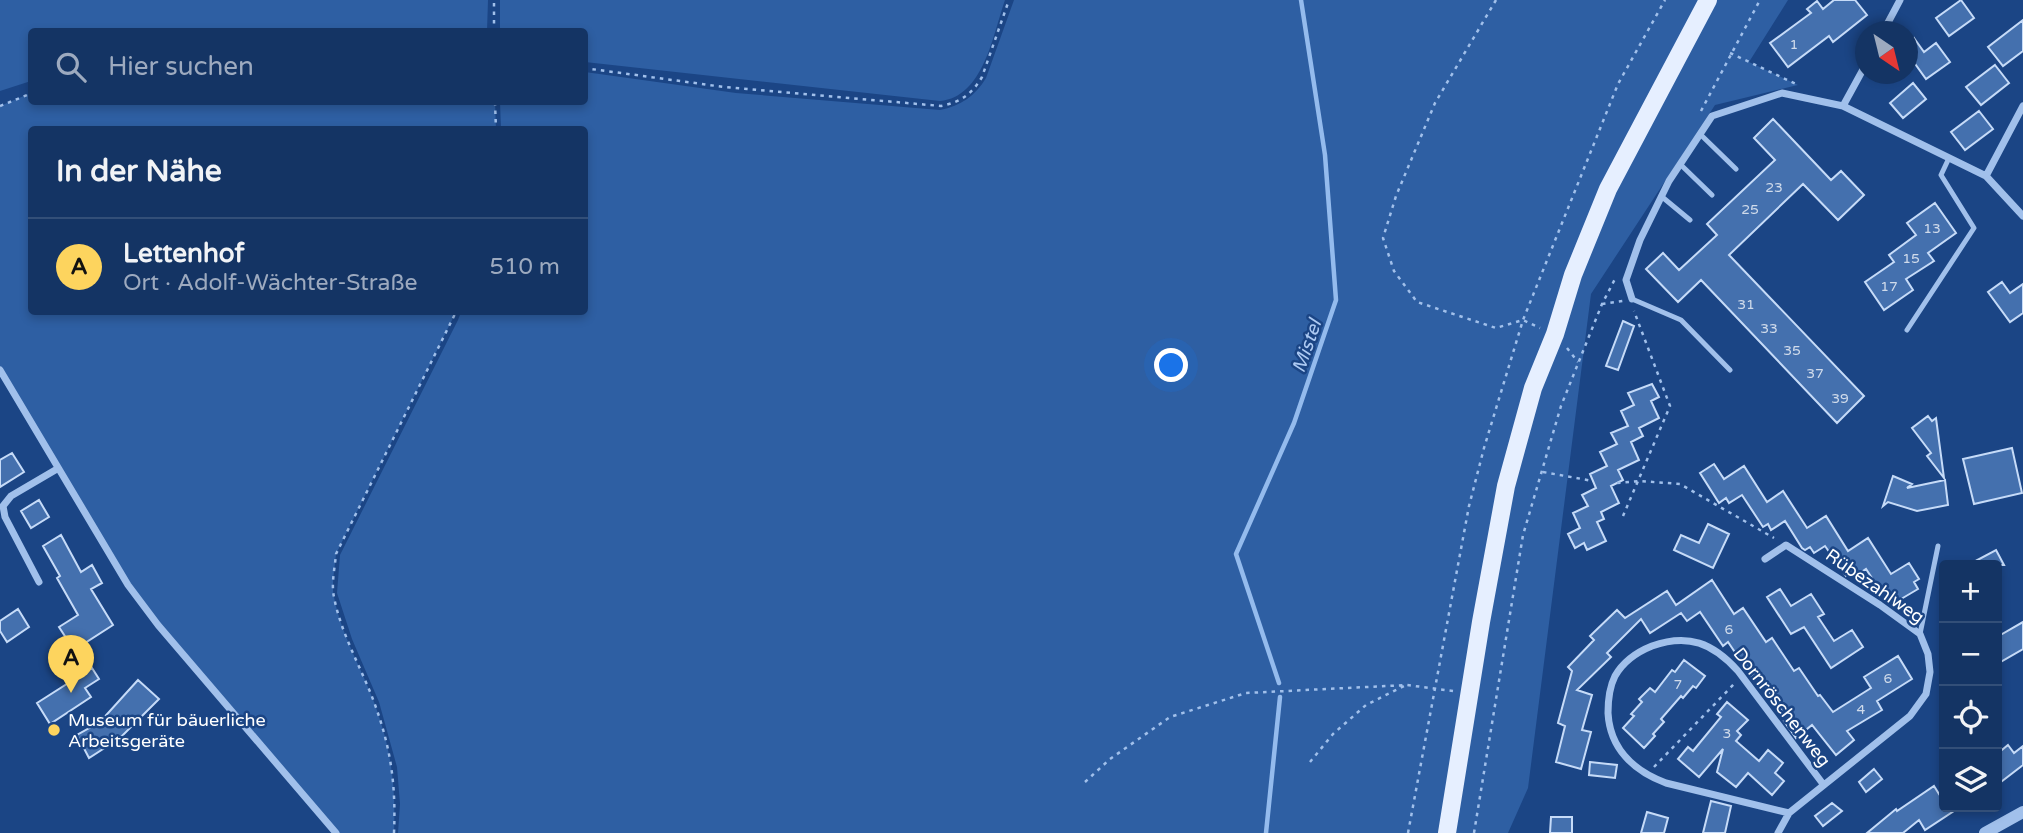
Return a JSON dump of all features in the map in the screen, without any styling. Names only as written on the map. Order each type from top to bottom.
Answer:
[{"type":"main road","points":[[1447,833],[1506,486],[1533,388],[1555,334],[1573,275],[1608,189],[1708,0]]},
{"type":"street","points":[[1889,21],[1900,0]]},
{"type":"street","points":[[1843,106],[1855,84]]},
{"type":"street","points":[[1632,299],[1626,280],[1640,240],[1661,196],[1712,116],[1782,93],[1843,106],[1986,176],[2023,216]]},
{"type":"street","points":[[1986,176],[2023,106]]},
{"type":"street","points":[[0,370],[128,585],[158,625],[336,833]]},
{"type":"street","points":[[39,582],[5,517],[3,506],[11,496],[57,469]]},
{"type":"street","points":[[1765,559],[1786,545]]},
{"type":"street","name":"Rübezahlweg","points":[[1778,833],[1789,813],[1910,716],[1926,694],[1930,672],[1928,654],[1920,634],[1786,545]]},
{"type":"street","name":"Dornröschenweg","points":[[1789,813],[1666,783],[1635,767],[1615,744],[1609,719],[1610,691],[1615,676],[1627,662],[1642,650],[1670,640],[1684,639],[1711,647],[1726,657],[1742,676],[1823,784]]},
{"type":"street","points":[[1990,832],[2023,812]]},
{"type":"lane","points":[[1700,134],[1736,169]]},
{"type":"lane","points":[[1907,330],[1974,228],[1941,175],[1949,158]]},
{"type":"lane","points":[[1680,164],[1712,195]]},
{"type":"lane","points":[[1661,196],[1690,220]]},
{"type":"lane","points":[[1632,299],[1681,320],[1730,370]]},
{"type":"lane","points":[[1920,634],[1938,546]]},
{"type":"path","points":[[494,0],[494,28]]},
{"type":"path","points":[[588,69],[724,87],[941,106],[961,100],[977,86],[1009,0]]},
{"type":"path","points":[[1496,0],[1435,103],[1396,196],[1383,238],[1394,271],[1418,302],[1496,328],[1523,320]]},
{"type":"path","points":[[1700,113],[1760,0]]},
{"type":"path","points":[[1730,53],[1798,85]]},
{"type":"path","points":[[0,106],[28,95]]},
{"type":"path","points":[[495,105],[496,126]]},
{"type":"path","points":[[1474,833],[1523,535],[1561,406],[1602,304],[1621,268]]},
{"type":"path","points":[[1602,304],[1632,299],[1636,319],[1670,406],[1623,516]]},
{"type":"path","points":[[394,833],[393,769],[374,703],[333,595],[336,554],[455,315]]},
{"type":"path","points":[[1543,472],[1593,481]]},
{"type":"path","points":[[1617,483],[1639,481],[1680,484],[1786,545]]},
{"type":"path","points":[[1647,775],[1742,676]]},
{"type":"path","points":[[1310,762],[1333,734],[1366,705],[1407,685]]},
{"type":"path","points":[[1085,782],[1110,760],[1170,717],[1246,693],[1407,685],[1470,694]]},
{"type":"shaded area","points":[[0,0],[488,0],[487,28],[28,28],[28,82],[0,91]]},
{"type":"shaded area","points":[[500,0],[1005,0],[991,46],[977,76],[955,97],[940,101],[588,62],[588,28],[500,28]]},
{"type":"shaded area","points":[[1014,0],[1788,0],[1749,62],[1798,85],[1715,105],[1591,294],[1528,788],[1508,833],[398,833],[400,804],[397,767],[379,702],[352,639],[337,593],[340,555],[460,315],[588,315],[588,126],[501,126],[500,105],[588,105],[588,72],[736,93],[940,110],[961,103],[972,95],[986,78]]},
{"type":"shaded area","points":[[28,94],[28,105],[495,105],[496,126],[28,126],[28,315],[455,315],[336,554],[333,587],[337,611],[385,735],[393,783],[394,833],[336,833],[128,585],[0,370],[0,106]]},
{"type":"building","points":[[1834,0],[1855,0],[1867,15],[1855,21],[1855,25],[1833,42],[1829,36],[1788,67],[1770,43],[1811,13],[1807,9],[1817,1],[1823,9]]},
{"type":"building","points":[[1961,0],[1974,18],[1949,36],[1936,18]]},
{"type":"building","points":[[2023,20],[2023,51],[2003,66],[1988,47]]},
{"type":"building","points":[[1936,43],[1950,62],[1926,79],[1918,68],[1918,44],[1924,52]]},
{"type":"building","points":[[1995,65],[2009,83],[1981,105],[1966,87]]},
{"type":"building","points":[[1912,84],[1926,99],[1903,118],[1890,103]]},
{"type":"building","points":[[1979,111],[1993,129],[1965,150],[1951,132]]},
{"type":"building","points":[[1773,119],[1831,180],[1841,171],[1864,195],[1838,220],[1803,184],[1729,255],[1864,396],[1837,423],[1701,280],[1678,302],[1646,269],[1663,253],[1679,270],[1717,235],[1707,224],[1775,160],[1754,138]]},
{"type":"building","points":[[1935,203],[1956,233],[1928,253],[1934,261],[1906,279],[1913,290],[1884,310],[1865,282],[1894,262],[1889,255],[1916,235],[1907,223]]},
{"type":"building","points":[[2002,282],[2010,293],[2023,284],[2023,313],[2010,322],[1988,292]]},
{"type":"building","points":[[1623,321],[1634,326],[1618,370],[1606,366]]},
{"type":"building","points":[[1652,384],[1659,397],[1651,401],[1659,418],[1639,428],[1643,436],[1631,442],[1639,460],[1618,470],[1623,480],[1611,486],[1619,503],[1601,512],[1604,519],[1597,522],[1606,541],[1587,550],[1584,543],[1575,548],[1568,534],[1580,528],[1573,513],[1588,506],[1582,495],[1596,488],[1590,474],[1607,466],[1600,452],[1617,444],[1611,433],[1628,426],[1621,411],[1634,405],[1628,393]]},
{"type":"building","points":[[1928,416],[1932,421],[1936,418],[1944,478],[1927,456],[1931,453],[1912,428]]},
{"type":"building","points":[[2012,448],[2022,493],[1974,504],[1963,459]]},
{"type":"building","points":[[12,453],[24,472],[0,487],[0,460]]},
{"type":"building","points":[[1714,464],[1724,479],[1744,466],[1767,502],[1783,491],[1807,528],[1826,516],[1848,551],[1868,538],[1891,574],[1909,563],[1919,579],[1914,582],[1918,589],[1896,602],[1891,594],[1885,598],[1866,569],[1854,577],[1851,573],[1846,576],[1825,546],[1814,553],[1810,547],[1805,550],[1802,548],[1785,521],[1771,530],[1768,524],[1763,527],[1742,495],[1729,503],[1726,498],[1719,503],[1700,473]]},
{"type":"building","points":[[1893,476],[1912,484],[1907,488],[1945,480],[1948,505],[1917,511],[1888,502],[1883,506]]},
{"type":"building","points":[[39,500],[49,517],[31,528],[21,511]]},
{"type":"building","points":[[1708,524],[1729,534],[1713,568],[1674,550],[1681,535],[1699,543]]},
{"type":"building","points":[[61,535],[81,572],[92,565],[102,583],[91,589],[113,625],[74,650],[59,627],[78,615],[43,546]]},
{"type":"building","points":[[1996,550],[2001,560],[1977,560]]},
{"type":"building","points":[[1712,580],[1734,614],[1743,608],[1766,642],[1772,638],[1794,671],[1799,668],[1833,712],[1871,688],[1864,677],[1898,656],[1912,679],[1877,701],[1882,710],[1847,731],[1854,740],[1836,755],[1812,725],[1796,738],[1784,721],[1787,719],[1756,673],[1751,676],[1728,642],[1723,646],[1700,612],[1687,621],[1681,613],[1650,633],[1641,619],[1607,653],[1611,657],[1577,690],[1592,695],[1582,730],[1591,732],[1581,769],[1556,762],[1565,726],[1558,723],[1572,671],[1568,667],[1594,640],[1590,636],[1617,610],[1625,618],[1667,591],[1676,605]]},
{"type":"building","points":[[1780,589],[1791,606],[1811,594],[1824,614],[1818,617],[1834,641],[1852,630],[1863,647],[1831,668],[1804,627],[1791,634],[1767,597]]},
{"type":"building","points":[[18,609],[29,627],[7,642],[0,631],[0,621]]},
{"type":"building","points":[[2023,622],[2023,649],[2002,661],[2002,634]]},
{"type":"building","points":[[1684,660],[1705,676],[1696,688],[1693,686],[1683,698],[1681,696],[1661,719],[1664,722],[1644,748],[1623,728],[1642,702],[1639,699],[1650,688],[1655,692],[1672,670],[1675,672]]},
{"type":"building","points":[[92,668],[99,679],[85,688],[91,697],[50,724],[37,703]]},
{"type":"building","points":[[138,680],[159,699],[120,738],[89,758],[77,735],[100,722]]},
{"type":"building","points":[[1727,702],[1748,720],[1737,731],[1741,735],[1736,741],[1759,761],[1768,750],[1783,763],[1775,773],[1784,781],[1772,795],[1748,773],[1736,787],[1717,772],[1723,749],[1699,777],[1678,759],[1688,747],[1693,751],[1721,717],[1717,714]]},
{"type":"building","points":[[2008,745],[2014,753],[2023,746],[2023,765],[2002,781],[2002,750]]},
{"type":"building","points":[[1590,762],[1617,765],[1615,778],[1589,775]]},
{"type":"building","points":[[1874,769],[1882,779],[1866,792],[1859,782]]},
{"type":"building","points":[[1934,786],[1939,794],[1939,812],[1952,812],[1925,830],[1919,820],[1903,833],[1867,833],[1896,809],[1897,811]]},
{"type":"building","points":[[1711,801],[1731,806],[1725,833],[1703,833]]},
{"type":"building","points":[[1832,803],[1842,811],[1823,826],[1815,816]]},
{"type":"building","points":[[1647,812],[1668,818],[1664,833],[1641,833]]},
{"type":"building","points":[[1551,817],[1572,817],[1572,833],[1550,833]]},
{"type":"waterway","name":"Mistel","points":[[1279,683],[1236,554],[1294,423],[1336,300],[1325,155],[1301,0]]},
{"type":"waterway","name":"Mistel","points":[[1266,833],[1280,697]]},
{"type":"place","name":"Lettenhof","points":[[71,693]]},
{"type":"place","name":"Museum für bäuerliche Arbeitsgeräte","points":[[54,730]]}]
